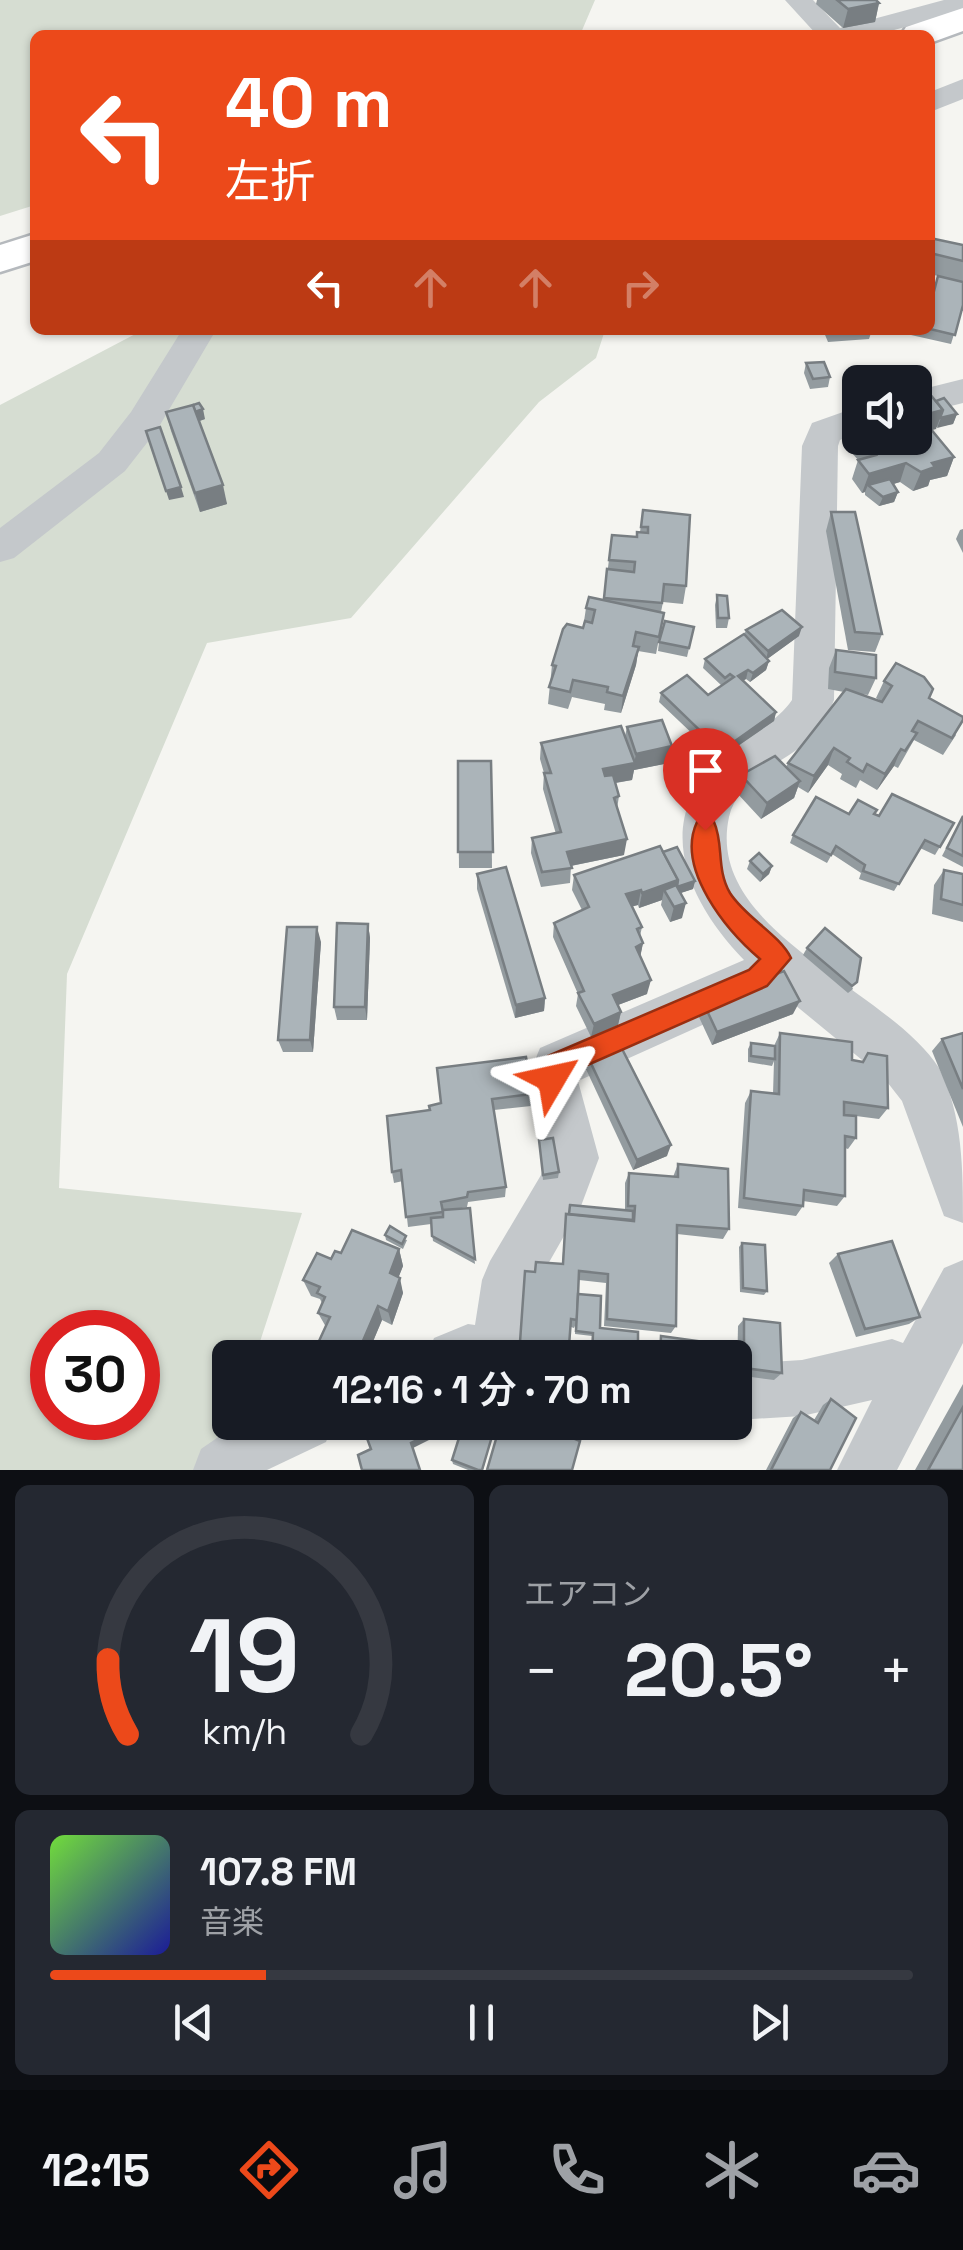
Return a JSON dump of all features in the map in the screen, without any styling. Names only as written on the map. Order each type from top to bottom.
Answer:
[{"type":"main road","points":[[932,30],[963,19]]},
{"type":"main road","points":[[935,36],[963,30]]},
{"type":"main road","points":[[935,55],[963,48]]},
{"type":"main road","points":[[0,259],[30,249]]},
{"type":"main road","points":[[0,281],[30,270]]},
{"type":"street","points":[[798,0],[827,30]]},
{"type":"street","points":[[863,30],[963,3]]},
{"type":"street","points":[[935,101],[963,88]]},
{"type":"street","points":[[0,548],[112,462],[144,421],[196,335]]},
{"type":"street","points":[[932,399],[963,391]]},
{"type":"street","points":[[842,425],[825,432],[820,446],[813,700],[806,716],[717,792],[705,830],[705,860],[720,899],[748,934],[902,1060],[922,1086],[963,1197]]},
{"type":"street","points":[[500,1340],[509,1280],[563,1188],[573,1158],[552,1079],[558,1065],[758,978],[778,958]]},
{"type":"street","points":[[866,1470],[963,1288]]},
{"type":"street","points":[[752,1391],[802,1388],[892,1367],[916,1376]]},
{"type":"street","points":[[222,1470],[247,1449],[267,1440]]},
{"type":"shaded area","points":[[0,0],[595,0],[582,30],[30,30],[30,207],[0,216]]},
{"type":"shaded area","points":[[133,335],[603,335],[596,358],[539,402],[351,618],[207,643],[67,974],[59,1188],[302,1213],[261,1340],[212,1340],[212,1440],[228,1440],[218,1470],[0,1470],[0,405]]},
{"type":"building","points":[[837,0],[876,0],[879,3],[848,9]]},
{"type":"building","points":[[935,239],[963,245],[963,261],[935,254]]},
{"type":"building","points":[[938,276],[963,282],[963,305],[955,335],[935,330]]},
{"type":"building","points":[[824,362],[830,377],[813,379],[806,363]]},
{"type":"building","points":[[932,397],[943,410],[932,413]]},
{"type":"building","points":[[944,398],[957,414],[940,418],[943,410],[936,401]]},
{"type":"building","points":[[193,405],[223,485],[195,493],[166,412]]},
{"type":"building","points":[[160,427],[181,487],[166,491],[146,431]]},
{"type":"building","points":[[932,430],[954,457],[932,463],[935,467],[921,472],[906,463],[869,474],[858,460],[876,455],[932,455]]},
{"type":"building","points":[[890,479],[898,492],[883,497],[868,485]]},
{"type":"building","points":[[643,510],[690,515],[686,586],[664,584],[662,603],[604,598],[607,569],[634,572],[635,562],[609,560],[612,535],[637,537],[637,532],[648,533],[648,527],[641,527]]},
{"type":"building","points":[[831,512],[855,512],[882,634],[855,632]]},
{"type":"building","points":[[717,595],[727,596],[729,618],[718,618]]},
{"type":"building","points":[[589,597],[664,613],[659,637],[636,632],[633,646],[639,647],[623,696],[607,692],[608,687],[573,680],[570,692],[549,687],[563,629],[567,624],[583,628],[585,621],[592,623],[595,610],[586,608]]},
{"type":"building","points":[[782,610],[802,627],[768,651],[746,630]]},
{"type":"building","points":[[665,621],[694,627],[689,648],[659,642]]},
{"type":"building","points":[[744,634],[769,661],[753,673],[748,670],[738,676],[776,712],[721,751],[661,693],[687,675],[708,695],[734,677],[730,674],[725,678],[705,659]]},
{"type":"building","points":[[836,650],[876,655],[876,678],[835,672]]},
{"type":"building","points":[[896,663],[924,677],[933,689],[929,698],[963,717],[952,738],[918,721],[912,731],[917,733],[885,774],[867,764],[863,772],[834,748],[814,776],[788,763],[846,689],[882,702],[892,686],[884,681]]},
{"type":"building","points":[[662,720],[672,746],[636,754],[627,727]]},
{"type":"building","points":[[621,726],[635,763],[603,769],[605,776],[613,775],[619,796],[614,798],[627,839],[567,852],[572,868],[542,872],[532,838],[561,832],[544,773],[551,773],[541,743]]},
{"type":"building","points":[[775,756],[800,781],[767,803],[741,775]]},
{"type":"building","points":[[458,761],[491,761],[493,852],[458,852]]},
{"type":"building","points":[[892,794],[954,823],[940,847],[925,840],[899,884],[863,871],[865,865],[836,846],[831,855],[793,835],[816,797],[849,814],[858,800],[877,810],[874,814],[879,816]]},
{"type":"building","points":[[963,816],[963,856],[947,848]]},
{"type":"building","points":[[660,846],[678,880],[642,893],[641,890],[626,894],[642,927],[637,929],[643,943],[636,947],[651,980],[613,995],[621,1012],[594,1024],[578,993],[584,991],[554,923],[589,907],[574,875]]},
{"type":"building","points":[[677,847],[695,881],[677,887],[678,880],[663,852]]},
{"type":"building","points":[[759,853],[772,866],[763,874],[750,861]]},
{"type":"building","points":[[506,867],[545,998],[516,1005],[477,874]]},
{"type":"building","points":[[944,870],[963,874],[963,905],[941,899]]},
{"type":"building","points":[[676,885],[686,903],[674,907],[664,890]]},
{"type":"building","points":[[337,923],[368,924],[365,1007],[334,1007]]},
{"type":"building","points":[[287,927],[317,927],[310,1040],[278,1040]]},
{"type":"building","points":[[825,928],[861,958],[857,982],[852,986],[807,948]]},
{"type":"building","points":[[784,971],[800,1001],[717,1032],[703,1002]]},
{"type":"building","points":[[780,1033],[852,1042],[852,1060],[863,1062],[868,1053],[887,1056],[888,1108],[844,1102],[844,1115],[856,1116],[856,1138],[845,1136],[845,1196],[804,1190],[803,1206],[744,1198],[751,1091],[779,1094]]},
{"type":"building","points":[[963,1033],[963,1089],[942,1039]]},
{"type":"building","points":[[618,1041],[671,1145],[637,1160],[587,1055]]},
{"type":"building","points":[[751,1043],[775,1046],[775,1059],[751,1056]]},
{"type":"building","points":[[526,1057],[532,1094],[492,1099],[506,1187],[468,1192],[467,1197],[441,1202],[443,1212],[406,1217],[401,1170],[392,1172],[387,1116],[430,1110],[429,1106],[441,1103],[437,1068]]},
{"type":"building","points":[[553,1138],[559,1172],[543,1175],[539,1140]]},
{"type":"building","points":[[678,1164],[728,1169],[729,1229],[677,1225],[676,1326],[607,1319],[608,1274],[579,1271],[577,1320],[571,1319],[569,1340],[520,1340],[525,1271],[535,1272],[536,1262],[563,1264],[566,1214],[634,1221],[635,1206],[628,1206],[629,1173],[678,1177]]},
{"type":"building","points":[[570,1205],[633,1211],[633,1220],[569,1214]]},
{"type":"building","points":[[470,1208],[475,1259],[432,1236],[431,1218],[443,1217],[443,1210]]},
{"type":"building","points":[[390,1226],[406,1236],[402,1244],[385,1235]]},
{"type":"building","points":[[352,1230],[399,1249],[390,1273],[400,1278],[388,1311],[378,1306],[363,1340],[319,1340],[330,1317],[318,1313],[325,1297],[317,1293],[320,1287],[303,1280],[317,1253],[331,1259],[335,1251],[341,1253]]},
{"type":"building","points":[[892,1241],[920,1317],[865,1329],[838,1254]]},
{"type":"building","points":[[742,1243],[765,1245],[767,1291],[743,1288]]},
{"type":"building","points":[[578,1294],[601,1296],[600,1328],[638,1332],[638,1340],[593,1340],[593,1333],[576,1331]]},
{"type":"building","points":[[744,1319],[780,1323],[782,1373],[752,1369],[752,1340],[744,1340]]},
{"type":"building","points":[[831,1399],[856,1418],[830,1470],[771,1470],[801,1412],[818,1423]]},
{"type":"building","points":[[963,1407],[963,1470],[928,1470]]},
{"type":"building","points":[[368,1440],[417,1440],[411,1443],[420,1470],[362,1470],[358,1455],[371,1449]]},
{"type":"building","points":[[458,1440],[491,1440],[482,1470],[452,1460]]},
{"type":"building","points":[[496,1440],[580,1441],[572,1470],[487,1470]]},
{"type":"route","points":[[552,1079],[558,1065],[758,978],[778,958],[748,934],[720,899],[705,860],[705,830]]}]
